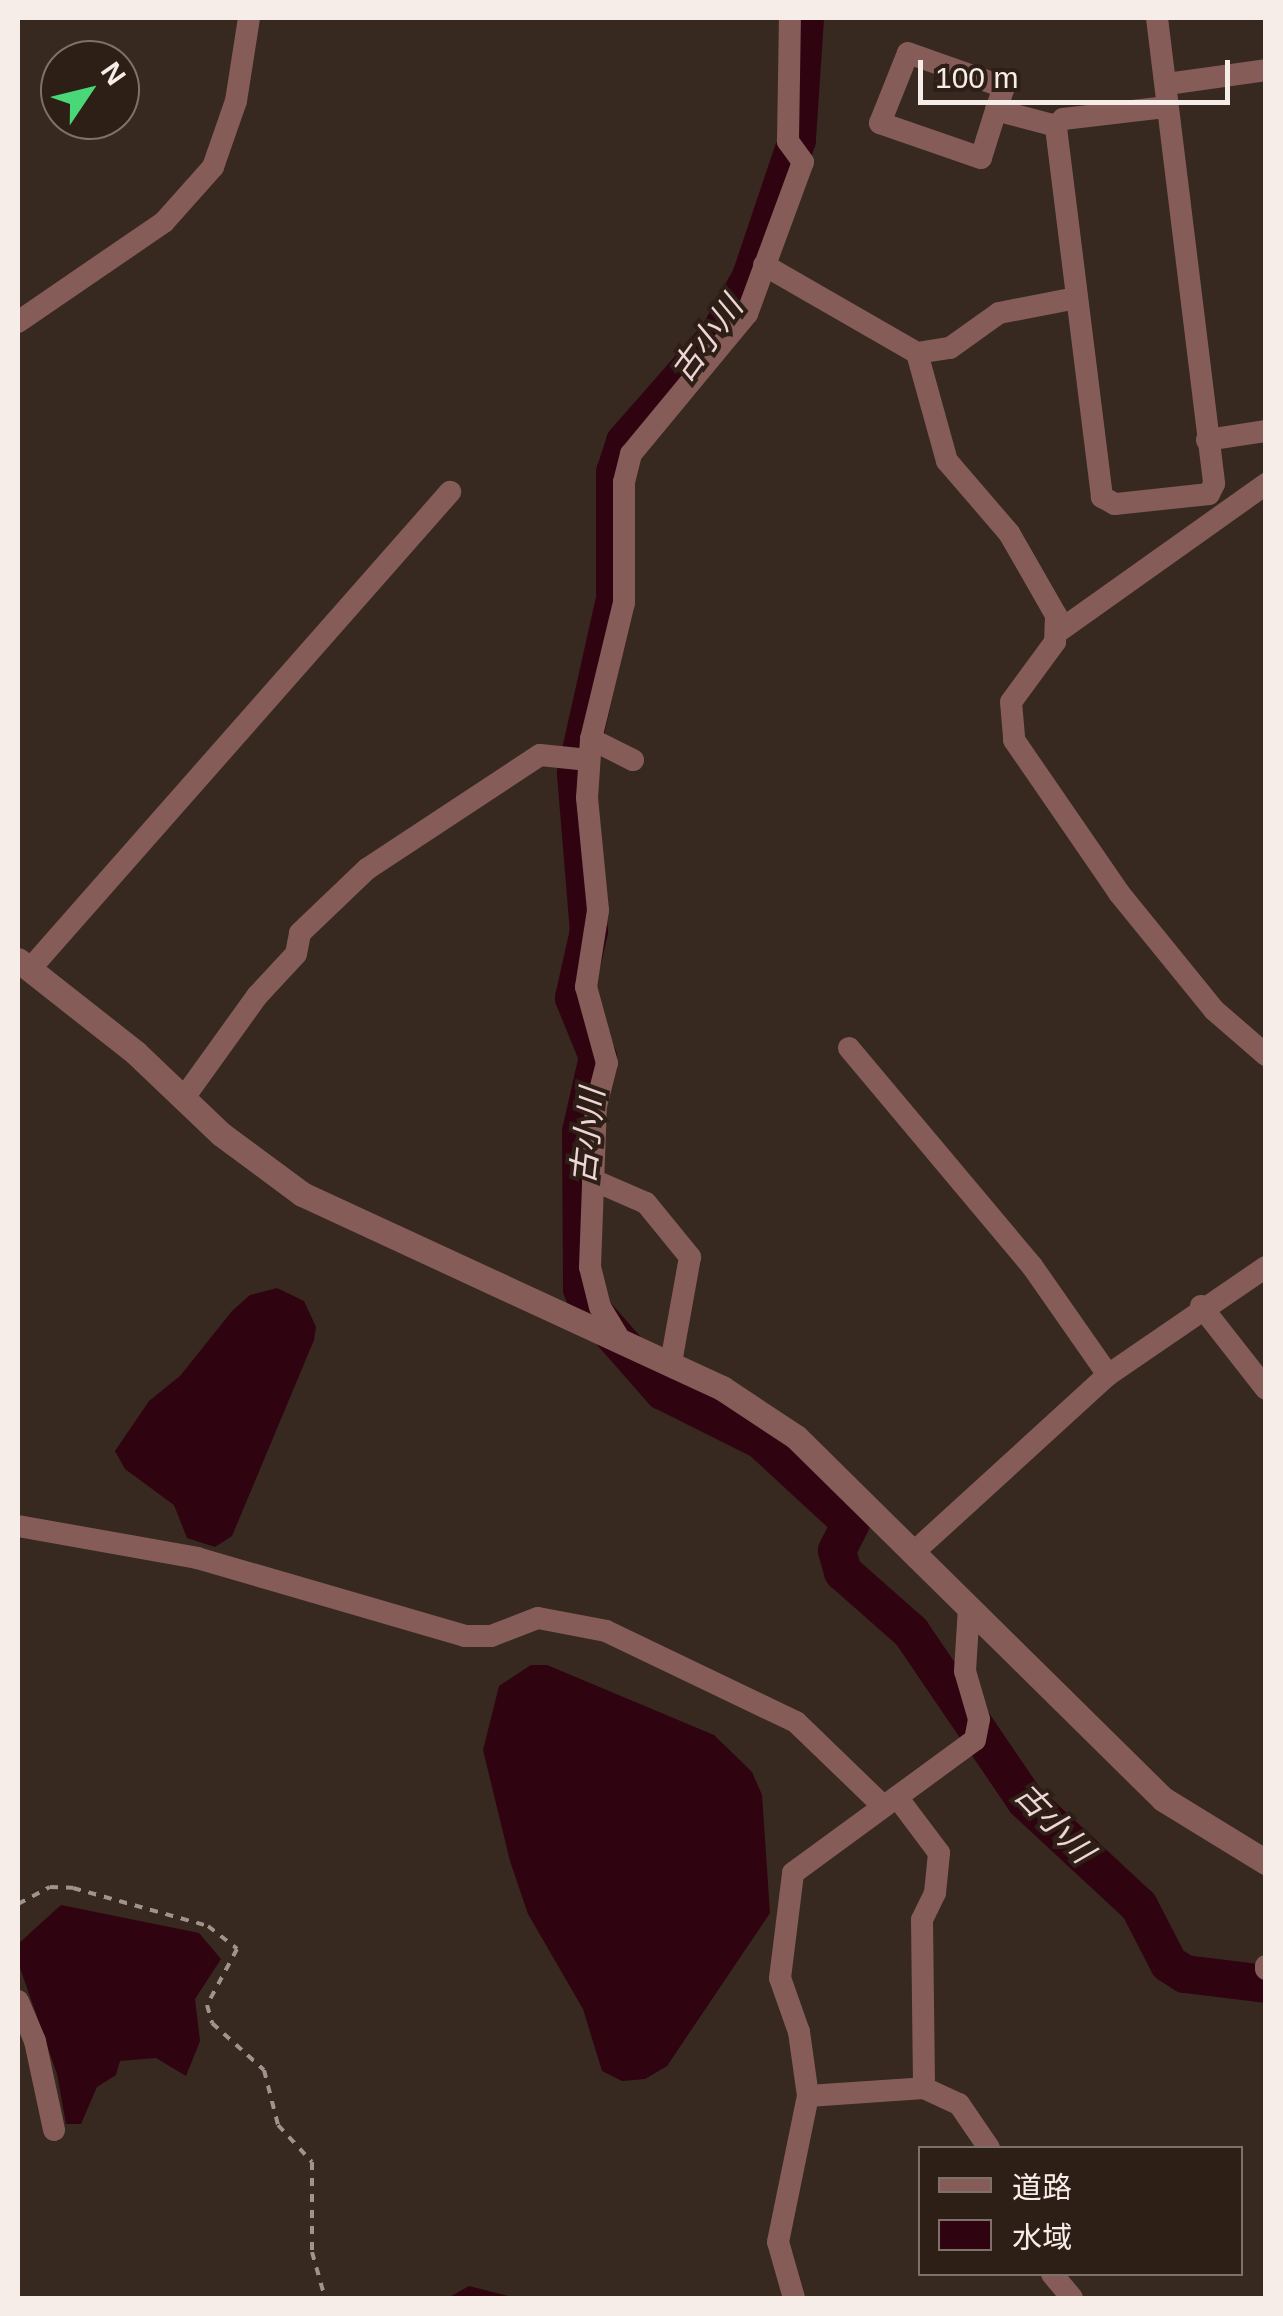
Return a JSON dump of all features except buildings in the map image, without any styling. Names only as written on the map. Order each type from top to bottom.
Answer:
[{"type":"street","points":[[18,322],[164,222],[213,167],[236,101],[249,18]]},
{"type":"street","points":[[620,1340],[600,1307],[590,1267],[596,1106],[607,1063],[586,988],[598,910],[590,750],[624,603],[624,482],[631,454],[720,354],[746,314],[803,162],[788,141],[790,18]]},
{"type":"street","points":[[1056,126],[1102,497],[1115,504],[1209,494],[1214,484],[1156,18]]},
{"type":"street","points":[[908,54],[1004,87],[996,110],[981,158],[880,123],[908,54]]},
{"type":"street","points":[[1056,126],[1063,120],[1266,70]]},
{"type":"street","points":[[996,110],[1056,126]]},
{"type":"street","points":[[764,265],[917,353],[950,348],[999,313],[1076,298]]},
{"type":"street","points":[[917,353],[947,461],[1034,570],[1060,631]]},
{"type":"street","points":[[1207,440],[1266,431]]},
{"type":"street","points":[[1266,484],[1060,631],[1011,702],[1014,740],[1119,893],[1214,1010],[1266,1055]]},
{"type":"street","points":[[450,492],[24,964],[267,1171],[345,1219],[671,1363],[796,1437],[1164,1799],[1266,1862]]},
{"type":"street","points":[[183,1099],[257,996],[296,954],[300,933],[366,869],[540,755],[590,750],[633,760]]},
{"type":"street","points":[[849,1048],[1032,1266],[1108,1376]]},
{"type":"street","points":[[593,1180],[646,1204],[672,1228],[690,1257],[671,1363]]},
{"type":"street","points":[[914,1552],[1108,1376],[1202,1306],[1266,1268]]},
{"type":"street","points":[[1202,1306],[1266,1389]]},
{"type":"street","points":[[18,1526],[197,1558],[465,1636],[491,1636],[538,1618],[606,1631],[796,1722],[890,1802],[939,1853],[936,1893],[922,1920],[924,2088]]},
{"type":"street","points":[[794,2298],[778,2242],[808,2096],[799,2032],[779,1968],[792,1873],[975,1740],[979,1720],[965,1672],[969,1608]]},
{"type":"street","points":[[18,2001],[35,2041],[54,2130]]},
{"type":"street","points":[[808,2096],[924,2088],[959,2104],[988,2146]]},
{"type":"street","points":[[1054,2276],[1072,2298]]},
{"type":"path","points":[[18,1904],[50,1887],[72,1888],[208,1926],[236,1949],[207,2005],[212,2023],[264,2070],[278,2125],[312,2162],[312,2252],[326,2298]]},
{"type":"water","points":[[277,1288],[304,1301],[316,1327],[314,1340],[232,1536],[215,1547],[187,1538],[174,1505],[125,1469],[115,1451],[149,1401],[180,1376],[232,1311],[250,1295]]},
{"type":"water","points":[[531,1665],[547,1665],[714,1735],[752,1772],[762,1795],[770,1913],[667,2066],[645,2079],[622,2081],[602,2071],[583,2009],[528,1914],[510,1861],[483,1750],[499,1686]]},
{"type":"water","points":[[61,1905],[199,1933],[221,1959],[195,1999],[200,2041],[186,2076],[156,2058],[120,2061],[116,2075],[97,2087],[81,2124],[66,2124],[57,2074],[18,1962],[18,1944]]},
{"type":"water","points":[[469,2286],[508,2296],[510,2298],[448,2298]]},
{"type":"waterway","name":"古小川","points":[[805,18],[797,140],[751,277],[718,336],[625,442],[615,472],[615,599],[576,774],[589,931],[574,998],[598,1057],[581,1132],[582,1289],[590,1308],[663,1391],[761,1440],[851,1523],[837,1551],[843,1572],[911,1632],[1026,1801],[1139,1906],[1169,1964],[1185,1974],[1266,1984]]}]
